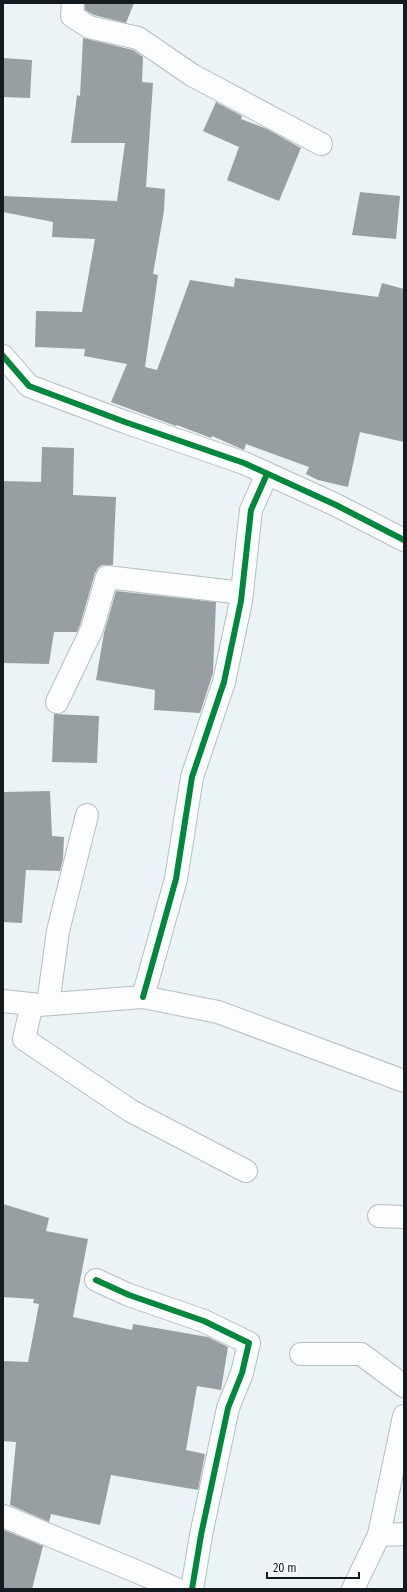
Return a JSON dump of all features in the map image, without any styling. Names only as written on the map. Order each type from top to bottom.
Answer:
[{"type":"street","points":[[73,3],[72,16],[89,27],[138,38],[192,75],[321,144]]},
{"type":"street","points":[[3,356],[29,386],[124,422],[244,463],[336,505],[404,540]]},
{"type":"street","points":[[143,997],[176,879],[192,777],[224,682],[242,593],[251,510],[266,474]]},
{"type":"street","points":[[57,702],[92,629],[107,577],[242,593]]},
{"type":"street","points":[[87,815],[40,1004],[24,1039],[131,1111],[246,1171]]},
{"type":"street","points":[[3,1002],[40,1004],[143,997],[218,1012],[404,1081]]},
{"type":"street","points":[[379,1216],[404,1217]]},
{"type":"street","points":[[96,1280],[129,1295],[204,1321],[249,1343],[242,1374],[228,1408],[201,1535],[192,1589]]},
{"type":"street","points":[[300,1354],[361,1354],[404,1386]]},
{"type":"street","points":[[354,1589],[379,1535],[404,1416]]},
{"type":"street","points":[[3,1516],[145,1574],[176,1589]]},
{"type":"street","points":[[379,1535],[404,1534]]},
{"type":"building","points":[[85,3],[134,3],[126,23],[94,15],[85,10]]},
{"type":"building","points":[[83,38],[133,50],[143,57],[142,82],[153,83],[146,187],[165,189],[164,211],[153,274],[158,275],[145,367],[157,370],[190,280],[234,287],[235,278],[378,297],[382,283],[404,289],[404,442],[360,432],[348,487],[318,480],[306,474],[309,467],[246,444],[244,450],[212,436],[211,438],[111,402],[127,364],[84,356],[85,349],[35,347],[36,311],[82,312],[95,239],[52,237],[53,222],[3,212],[3,196],[117,201],[125,143],[71,143],[77,95],[80,96]]},
{"type":"building","points":[[3,58],[32,60],[30,98],[3,97]]},
{"type":"building","points":[[216,102],[242,116],[241,119],[267,129],[301,148],[279,201],[227,180],[239,147],[203,131]]},
{"type":"building","points":[[360,192],[400,196],[396,239],[352,235]]},
{"type":"building","points":[[42,447],[74,448],[73,495],[116,497],[113,565],[102,565],[95,573],[77,632],[54,632],[49,664],[3,663],[3,481],[41,482]]},
{"type":"building","points":[[116,591],[216,602],[213,673],[200,713],[154,710],[155,690],[96,680],[104,633]]},
{"type":"building","points":[[54,714],[99,716],[97,763],[52,762]]},
{"type":"building","points":[[50,791],[52,836],[64,837],[63,859],[60,871],[26,870],[22,923],[3,922],[3,792]]},
{"type":"building","points":[[3,1204],[49,1218],[46,1231],[88,1239],[73,1317],[132,1330],[133,1324],[208,1337],[228,1347],[221,1390],[197,1386],[186,1450],[205,1454],[198,1490],[111,1475],[100,1525],[51,1514],[49,1522],[10,1505],[16,1442],[3,1441],[3,1361],[28,1362],[39,1304],[33,1303],[34,1299],[3,1297]]},
{"type":"building","points":[[4,1530],[43,1546],[32,1589],[3,1589]]},
{"type":"cycle path","points":[[3,356],[29,386],[125,422],[244,463],[336,505],[404,540]]},
{"type":"cycle path","points":[[143,997],[176,879],[192,777],[224,682],[241,601],[251,510],[267,474]]},
{"type":"cycle path","points":[[96,1280],[129,1295],[204,1321],[249,1343],[242,1373],[228,1408],[201,1535],[192,1589]]}]
